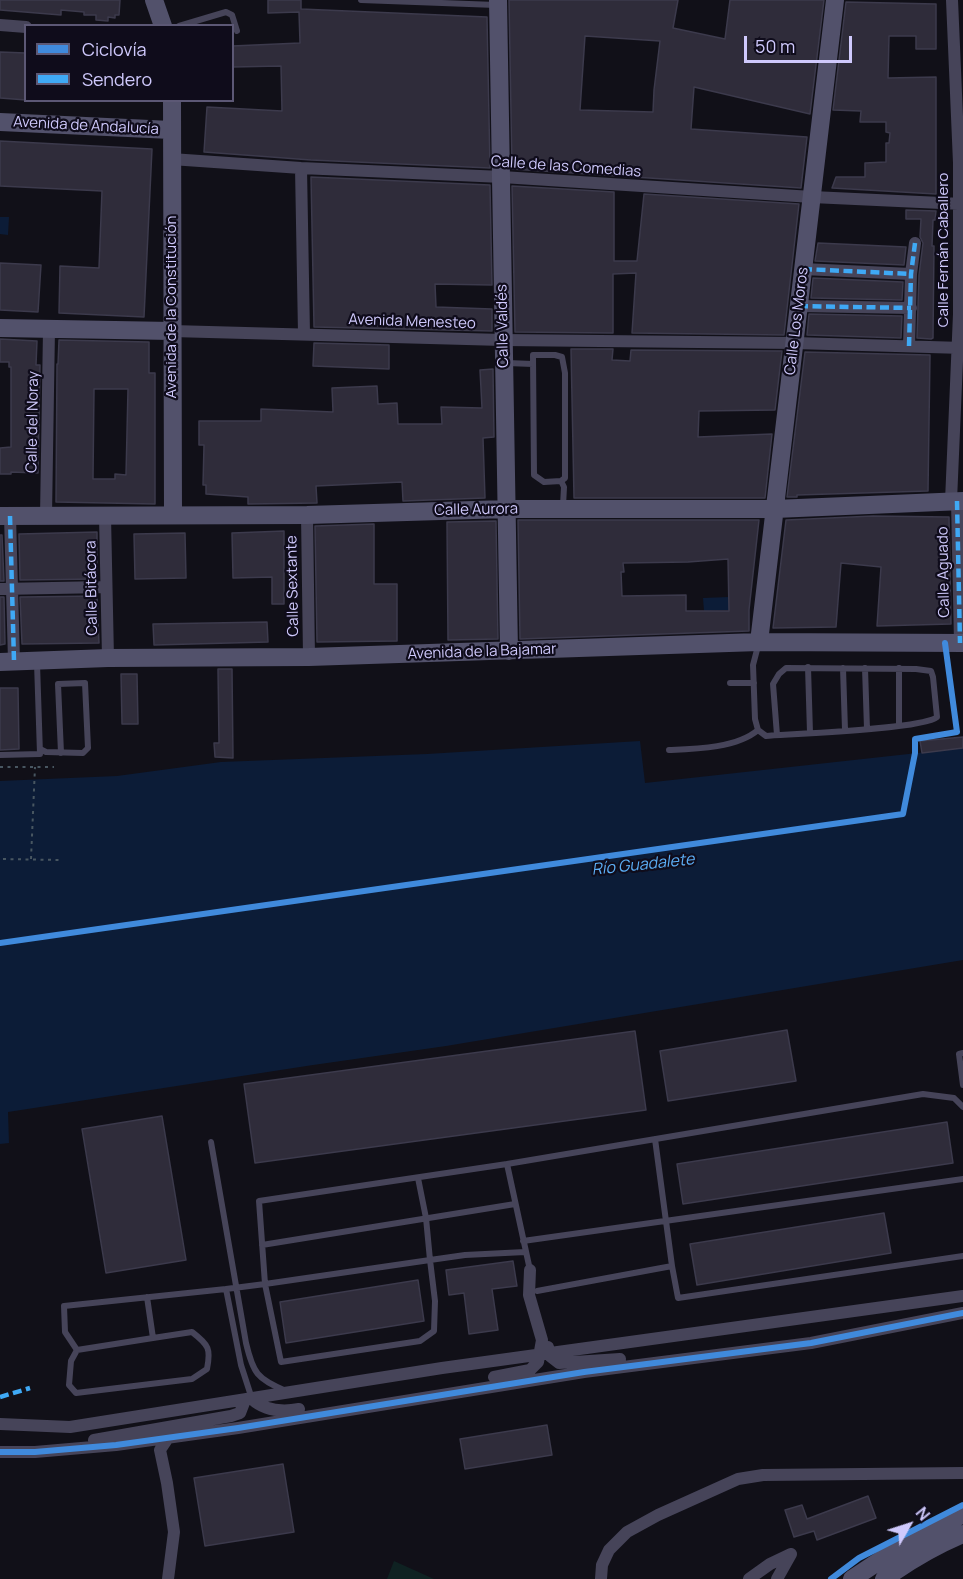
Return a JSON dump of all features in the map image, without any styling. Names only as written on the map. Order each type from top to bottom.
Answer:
[{"type":"street","points":[[154,0],[162,24]]},
{"type":"street","name":"Calle Los Moros","points":[[759,642],[835,0]]},
{"type":"street","name":"Calle Fernán Caballero","points":[[952,0],[961,120],[961,348],[957,501]]},
{"type":"street","name":"Calle Valdés","points":[[498,3],[509,651]]},
{"type":"street","points":[[0,25],[24,27]]},
{"type":"street","name":"Avenida de la Constitución","points":[[172,102],[173,514]]},
{"type":"street","name":"Avenida de Andalucía","points":[[0,122],[171,130]]},
{"type":"street","name":"Calle de las Comedias","points":[[171,159],[812,197],[961,203]]},
{"type":"street","points":[[301,168],[304,334]]},
{"type":"street","points":[[909,345],[911,274],[915,243]]},
{"type":"street","points":[[803,270],[911,274]]},
{"type":"street","points":[[800,306],[911,308]]},
{"type":"street","points":[[0,328],[172,331]]},
{"type":"street","name":"Calle del Noray","points":[[46,516],[49,329]]},
{"type":"street","name":"Avenida Menesteo","points":[[172,331],[503,340],[909,345],[961,348]]},
{"type":"street","name":"Calle Aurora","points":[[5,516],[307,515],[507,509],[775,509],[957,501]]},
{"type":"street","name":"Calle Aguado","points":[[957,501],[961,643]]},
{"type":"street","name":"Calle Sextante","points":[[307,515],[309,657]]},
{"type":"street","points":[[5,516],[7,662]]},
{"type":"street","name":"Calle Bitácora","points":[[105,516],[108,658]]},
{"type":"street","points":[[6,589],[106,587]]},
{"type":"street","name":"Avenida de la Bajamar","points":[[7,662],[108,658],[309,657],[759,642],[961,643]]},
{"type":"street","points":[[248,1400],[260,1406],[285,1412],[530,1370],[545,1353],[537,1291],[530,1270]]},
{"type":"street","points":[[530,1270],[529,1295],[545,1353],[559,1363],[811,1343]]},
{"type":"street","points":[[0,1424],[70,1427],[545,1353],[963,1296]]},
{"type":"street","points":[[916,1323],[947,1310],[963,1307]]},
{"type":"street","points":[[0,1452],[34,1452],[168,1438],[560,1375],[811,1343],[963,1313]]},
{"type":"street","points":[[34,1452],[67,1444],[231,1416],[240,1413],[248,1400]]},
{"type":"street","points":[[168,1438],[160,1450],[174,1532],[168,1579]]},
{"type":"street","points":[[601,1579],[602,1564],[609,1550],[627,1532],[658,1515],[738,1479],[763,1475],[963,1473]]},
{"type":"street","points":[[852,1579],[905,1544],[963,1514]]},
{"type":"street","points":[[884,1579],[914,1558],[963,1534]]},
{"type":"street","points":[[749,1579],[770,1564],[791,1554],[777,1579]]},
{"type":"lane","points":[[361,0],[498,3]]},
{"type":"lane","points":[[186,24],[226,12],[232,15],[237,31]]},
{"type":"lane","points":[[533,355],[562,357],[565,373],[566,478],[561,481],[544,482],[534,475],[533,355]]},
{"type":"lane","points":[[503,363],[533,364]]},
{"type":"lane","points":[[561,481],[564,487],[563,510]]},
{"type":"lane","points":[[759,642],[753,664],[755,719],[758,730],[766,736],[932,722],[937,717],[932,671],[899,668],[786,668],[778,674],[773,684],[777,735]]},
{"type":"lane","points":[[0,755],[40,754],[37,661]]},
{"type":"lane","points":[[808,667],[810,733]]},
{"type":"lane","points":[[843,668],[845,730]]},
{"type":"lane","points":[[865,668],[867,729]]},
{"type":"lane","points":[[898,726],[899,668]]},
{"type":"lane","points":[[40,749],[46,752],[61,753],[82,753],[88,748],[85,683],[58,684],[61,753]]},
{"type":"lane","points":[[730,684],[754,683]]},
{"type":"lane","points":[[669,750],[702,749],[740,740],[758,730]]},
{"type":"lane","points":[[963,1053],[959,1054],[963,1085]]},
{"type":"lane","points":[[418,1178],[426,1218],[435,1301],[434,1331],[420,1341],[281,1362],[265,1284],[259,1201],[507,1164],[923,1094],[954,1098],[963,1107]]},
{"type":"lane","points":[[655,1139],[678,1298],[963,1256]]},
{"type":"lane","points":[[211,1142],[252,1367],[272,1385],[289,1392]]},
{"type":"lane","points":[[507,1164],[530,1270]]},
{"type":"lane","points":[[523,1241],[963,1179]]},
{"type":"lane","points":[[262,1245],[515,1204]]},
{"type":"lane","points":[[77,1350],[65,1332],[64,1306],[236,1288],[430,1260],[525,1252]]},
{"type":"lane","points":[[537,1291],[672,1266]]},
{"type":"lane","points":[[226,1289],[248,1400]]},
{"type":"lane","points":[[147,1297],[153,1338]]},
{"type":"lane","points":[[192,1332],[206,1342],[210,1355],[207,1369],[192,1378],[76,1393],[69,1385],[71,1361],[77,1350],[192,1332]]},
{"type":"path","points":[[0,767],[54,767]]},
{"type":"path","points":[[32,859],[35,767]]},
{"type":"path","points":[[3,859],[60,860]]},
{"type":"green space","points":[[394,1561],[434,1579],[387,1579]]},
{"type":"water","points":[[0,217],[9,217],[8,235],[0,234]]},
{"type":"water","points":[[729,597],[729,610],[704,611],[703,598]]},
{"type":"water","name":"Río Guadalete","points":[[640,741],[645,783],[963,748],[963,960],[446,1046],[8,1112],[9,1143],[0,1144],[0,781],[117,776],[221,762],[427,754]]},
{"type":"building","points":[[0,0],[120,0],[119,15],[115,15],[115,18],[108,17],[108,21],[96,20],[96,15],[84,15],[84,12],[61,10],[61,15],[0,10]]},
{"type":"building","points":[[268,0],[301,0],[301,9],[487,17],[490,168],[311,160],[204,152],[207,107],[282,111],[281,66],[234,67],[234,46],[300,43],[299,12],[268,13]]},
{"type":"building","points":[[509,0],[678,0],[673,28],[725,39],[730,0],[824,0],[810,114],[694,87],[691,129],[807,137],[801,188],[512,169]],"holes":[[[585,36],[660,41],[653,112],[580,110]]]},
{"type":"building","points":[[846,2],[936,4],[936,49],[916,49],[916,36],[889,36],[888,78],[936,77],[936,194],[832,188],[836,177],[865,177],[865,163],[886,162],[886,143],[889,143],[890,133],[886,132],[886,122],[860,122],[861,111],[833,110]]},
{"type":"building","points":[[0,52],[24,53],[24,100],[0,98]]},
{"type":"building","points":[[0,141],[152,149],[144,317],[59,313],[60,266],[99,268],[102,191],[0,186]]},
{"type":"building","points":[[311,177],[490,185],[492,285],[435,284],[436,307],[492,309],[492,331],[314,327]]},
{"type":"building","points":[[512,186],[614,192],[614,261],[637,261],[644,194],[799,204],[784,335],[632,333],[636,273],[613,274],[613,333],[515,332]]},
{"type":"building","points":[[906,210],[936,211],[935,220],[933,220],[933,338],[931,339],[917,338],[919,275],[923,243],[920,237],[921,219],[906,219]]},
{"type":"building","points":[[818,243],[906,247],[904,265],[815,261]]},
{"type":"building","points":[[0,263],[41,265],[38,312],[0,310]]},
{"type":"building","points":[[813,278],[903,282],[902,300],[811,298]]},
{"type":"building","points":[[809,314],[902,316],[901,338],[807,335]]},
{"type":"building","points":[[0,339],[37,341],[36,365],[40,365],[38,473],[0,474],[0,448],[11,447],[11,367],[9,367],[9,362],[0,362]]},
{"type":"building","points":[[59,340],[149,342],[149,373],[155,373],[155,504],[56,502]],"holes":[[[94,389],[128,389],[126,475],[115,474],[115,479],[93,479]]]},
{"type":"building","points":[[314,343],[389,345],[389,369],[313,366]]},
{"type":"building","points":[[571,349],[613,349],[612,360],[630,361],[631,350],[782,351],[775,410],[699,411],[698,437],[772,434],[765,498],[574,498]]},
{"type":"building","points":[[805,352],[930,355],[928,491],[787,497]]},
{"type":"building","points":[[493,369],[494,437],[483,438],[485,498],[403,501],[402,482],[316,486],[317,503],[248,504],[248,497],[206,494],[206,485],[203,485],[204,445],[199,445],[199,421],[261,421],[261,409],[333,412],[332,388],[377,386],[378,404],[397,403],[398,424],[442,424],[441,407],[482,408],[480,370]]},
{"type":"building","points":[[873,516],[949,517],[951,624],[877,626],[881,567],[841,563],[836,627],[773,628],[786,520]]},
{"type":"building","points":[[518,520],[759,520],[749,610],[749,631],[520,639]],"holes":[[[728,559],[729,611],[686,611],[686,595],[622,596],[623,563]]]},
{"type":"building","points":[[496,521],[498,639],[448,640],[447,522]]},
{"type":"building","points":[[374,524],[374,584],[397,584],[397,641],[317,642],[315,526]]},
{"type":"building","points":[[284,531],[284,604],[272,604],[272,577],[233,578],[232,533]]},
{"type":"building","points":[[97,532],[97,579],[20,580],[19,534]]},
{"type":"building","points":[[185,533],[186,578],[135,579],[134,534]]},
{"type":"building","points":[[0,535],[2,535],[4,581],[0,581]]},
{"type":"building","points":[[97,596],[99,643],[22,644],[20,597]]},
{"type":"building","points":[[0,597],[4,597],[5,644],[0,645]]},
{"type":"building","points":[[267,622],[268,642],[154,645],[153,624]]},
{"type":"building","points":[[218,669],[232,669],[233,758],[215,757],[214,743],[219,743]]},
{"type":"building","points":[[121,674],[137,674],[138,724],[122,724]]},
{"type":"building","points":[[0,688],[18,688],[19,749],[0,750]]},
{"type":"building","points":[[963,737],[963,748],[922,753],[920,741]]},
{"type":"building","points":[[787,1030],[796,1081],[668,1101],[660,1051]]},
{"type":"building","points":[[635,1031],[646,1110],[255,1163],[244,1084]]},
{"type":"building","points":[[162,1116],[186,1260],[106,1273],[82,1129]]},
{"type":"building","points":[[947,1122],[953,1163],[683,1204],[677,1164]]},
{"type":"building","points":[[884,1213],[891,1253],[697,1285],[690,1244]]},
{"type":"building","points":[[513,1261],[517,1286],[492,1289],[498,1330],[469,1334],[464,1293],[449,1295],[446,1270]]},
{"type":"building","points":[[418,1280],[424,1321],[286,1343],[280,1302]]},
{"type":"building","points":[[547,1425],[552,1455],[465,1469],[460,1439]]},
{"type":"building","points":[[283,1464],[294,1532],[205,1546],[194,1478]]},
{"type":"building","points":[[868,1496],[876,1518],[817,1540],[814,1531],[794,1537],[785,1510],[802,1505],[807,1519]]},
{"type":"ferry route","points":[[0,943],[903,814],[915,753]]},
{"type":"marked path","points":[[909,346],[911,274],[915,243]]},
{"type":"marked path","points":[[803,269],[911,274]]},
{"type":"marked path","points":[[799,306],[911,308]]},
{"type":"marked path","points":[[957,501],[960,643]]},
{"type":"marked path","points":[[10,516],[14,661]]},
{"type":"marked path","points":[[0,1397],[30,1388]]},
{"type":"cycle path","points":[[0,943],[903,814],[915,753],[915,739],[957,732],[945,643]]},
{"type":"cycle path","points":[[0,1452],[35,1452],[116,1445],[238,1428],[584,1372],[811,1343],[963,1313]]},
{"type":"cycle path","points":[[831,1579],[859,1558],[963,1505]]}]
